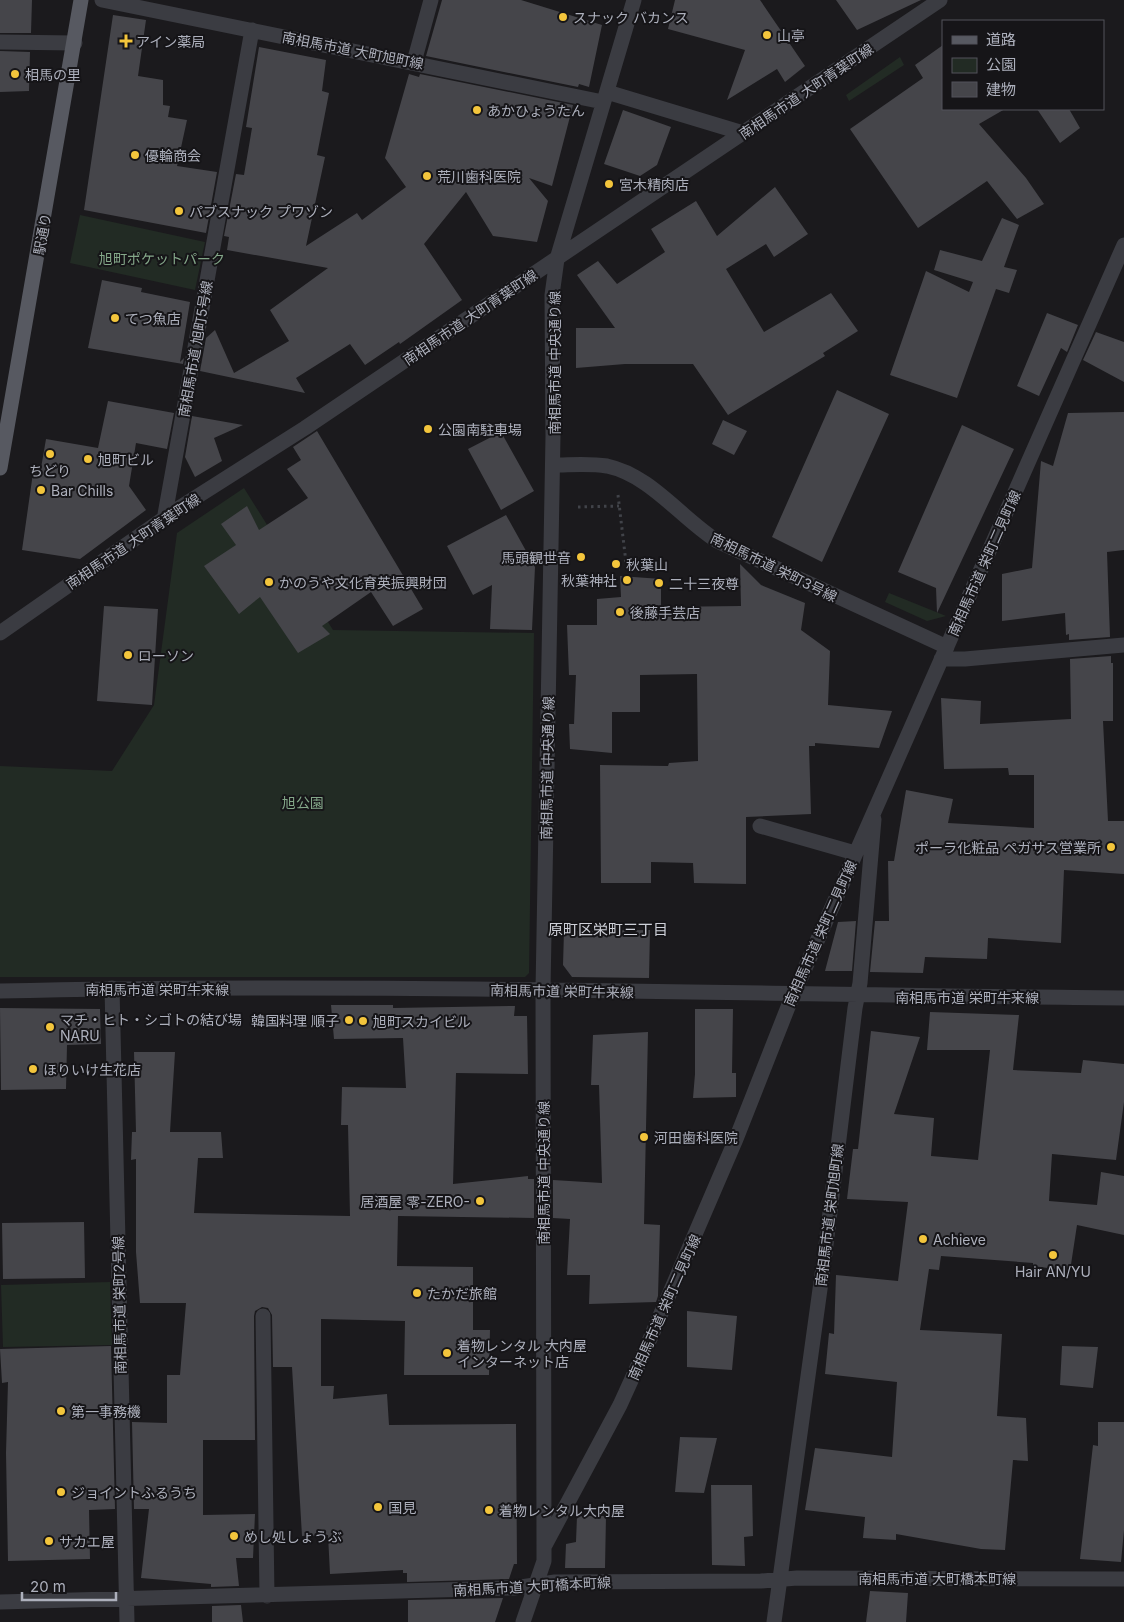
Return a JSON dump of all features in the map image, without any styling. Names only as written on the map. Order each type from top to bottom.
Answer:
[{"type":"main road","name":"駅通り","points":[[0,468],[76,43],[81,0]]},
{"type":"street","name":"南相馬市道 大町旭町線","points":[[102,0],[414,62],[605,97],[743,133]]},
{"type":"street","points":[[414,62],[431,0]]},
{"type":"street","name":"南相馬市道 中央通り線","points":[[544,1547],[543,990],[553,465],[552,295],[557,259],[634,0]]},
{"type":"street","name":"南相馬市道 大町青葉町線","points":[[0,633],[164,520],[557,259],[940,0]]},
{"type":"street","name":"南相馬市道 旭町5号線","points":[[164,520],[252,30]]},
{"type":"street","points":[[0,42],[76,43]]},
{"type":"street","name":"南相馬市道 栄町二見町線","points":[[523,1622],[544,1561],[544,1547],[620,1404],[650,1338],[736,1139],[793,995],[1124,245]]},
{"type":"street","name":"南相馬市道 栄町3号線","points":[[553,465],[589,465],[615,469],[649,487],[717,541],[944,653]]},
{"type":"street","points":[[944,653],[965,659],[1124,645]]},
{"type":"street","name":"南相馬市道 栄町旭町線","points":[[774,1622],[858,996],[870,889],[875,808]]},
{"type":"street","points":[[760,826],[855,853]]},
{"type":"street","name":"南相馬市道 栄町牛来線","points":[[0,991],[112,988],[543,990],[858,996],[1124,998]]},
{"type":"street","name":"南相馬市道 栄町2号線","points":[[112,988],[127,1622]]},
{"type":"street","points":[[263,1316],[267,1596]]},
{"type":"street","name":"南相馬市道 大町橋本町線","points":[[0,1602],[514,1588],[555,1582],[869,1577],[1124,1579]]},
{"type":"path","points":[[615,469],[627,571]]},
{"type":"path","points":[[578,507],[619,506]]},
{"type":"green space","points":[[900,57],[904,65],[849,101],[846,95]]},
{"type":"green space","name":"旭町ポケットパーク","points":[[80,215],[205,242],[195,290],[70,263]]},
{"type":"green space","name":"旭公園","points":[[244,488],[333,630],[534,633],[529,973],[525,977],[0,977],[0,766],[112,771],[154,705],[177,533]]},
{"type":"green space","points":[[889,593],[946,616],[927,621],[885,602]]},
{"type":"green space","points":[[110,1282],[112,1345],[3,1347],[1,1285]]},
{"type":"building","points":[[0,0],[32,0],[31,33],[0,33]]},
{"type":"building","points":[[442,0],[521,0],[602,25],[589,87],[579,84],[578,87],[426,56]]},
{"type":"building","points":[[675,0],[760,0],[805,66],[785,82],[777,69],[727,100],[745,50],[668,29]]},
{"type":"building","points":[[836,0],[921,0],[857,30]]},
{"type":"building","points":[[113,15],[146,20],[138,76],[163,80],[163,105],[170,106],[168,117],[187,120],[177,166],[217,172],[206,233],[84,210]]},
{"type":"building","points":[[942,46],[942,110],[1003,110],[979,124],[1026,178],[1044,204],[1017,219],[987,181],[918,228],[850,129],[923,78],[915,65]]},
{"type":"building","points":[[259,47],[326,60],[322,91],[329,93],[317,155],[325,157],[306,246],[357,213],[362,220],[406,187],[385,158],[409,74],[419,77],[420,74],[573,105],[552,186],[529,178],[548,201],[537,242],[493,236],[466,192],[424,244],[462,300],[400,344],[399,342],[365,365],[350,344],[296,378],[305,393],[200,371],[206,338],[215,330],[234,373],[289,341],[270,310],[328,268],[227,250],[229,237],[224,236],[236,174],[244,175],[252,128],[246,127]]},
{"type":"building","name":"相馬の里","points":[[0,51],[30,52],[29,91],[0,92]]},
{"type":"building","points":[[623,110],[671,127],[657,165],[640,176],[604,164]]},
{"type":"building","points":[[1038,110],[1070,110],[1080,128],[1060,143]]},
{"type":"building","points":[[775,187],[808,234],[774,257],[766,244],[726,269],[764,332],[831,293],[858,331],[823,353],[825,356],[728,415],[693,364],[625,364],[576,368],[576,328],[615,328],[577,275],[598,261],[617,284],[665,252],[651,229],[696,201],[717,236]]},
{"type":"building","points":[[1002,218],[1019,225],[1004,267],[1017,270],[1009,293],[996,289],[957,398],[890,375],[926,271],[969,292],[973,282],[934,270],[940,250],[982,261]]},
{"type":"building","points":[[102,280],[142,288],[141,292],[190,302],[180,362],[184,358],[183,364],[88,348]]},
{"type":"building","points":[[1047,313],[1078,325],[1067,352],[1061,348],[1039,396],[1017,386]]},
{"type":"building","points":[[1096,332],[1124,342],[1124,382],[1083,360]]},
{"type":"building","points":[[837,390],[889,414],[822,562],[772,537]]},
{"type":"building","points":[[108,401],[174,413],[167,449],[136,443],[129,486],[146,510],[80,559],[22,550],[33,473],[40,474],[46,439],[98,448]]},
{"type":"building","points":[[1124,412],[1124,550],[1107,552],[1110,637],[1069,640],[1069,634],[1066,635],[1065,613],[1002,621],[1002,574],[1032,568],[1041,461],[1053,466],[1068,413]]},
{"type":"building","points":[[192,416],[243,425],[214,438],[222,461],[195,477],[185,457]]},
{"type":"building","points":[[723,420],[747,431],[734,455],[712,444]]},
{"type":"building","points":[[962,425],[1014,449],[937,613],[936,588],[898,572]]},
{"type":"building","points":[[317,431],[423,609],[393,626],[371,592],[322,626],[330,634],[298,653],[260,597],[239,614],[204,566],[236,545],[221,524],[247,506],[259,530],[308,498],[287,469],[301,460],[293,447]]},
{"type":"building","points":[[501,432],[534,491],[501,510],[468,449]]},
{"type":"building","points":[[506,515],[535,567],[532,630],[490,629],[492,585],[473,595],[447,546]]},
{"type":"building","points":[[740,564],[761,585],[805,603],[801,630],[830,651],[828,705],[892,711],[879,748],[815,743],[815,746],[809,746],[811,814],[746,817],[746,884],[694,883],[693,863],[651,862],[651,883],[601,883],[600,765],[668,766],[669,763],[698,761],[697,674],[640,675],[640,712],[612,712],[612,753],[570,749],[569,724],[574,724],[576,675],[569,675],[567,625],[597,625],[597,599],[621,597],[620,576],[661,579],[661,607],[741,606]]},
{"type":"building","name":"ローソン","points":[[104,606],[158,609],[152,705],[97,701]]},
{"type":"building","points":[[1111,656],[1111,663],[1113,663],[1113,721],[1103,721],[1108,821],[1124,821],[1124,874],[1064,870],[1061,943],[988,938],[987,959],[925,957],[923,973],[870,972],[875,921],[889,921],[888,861],[894,861],[906,790],[953,799],[948,823],[1034,828],[1034,775],[1009,775],[1008,768],[944,769],[941,698],[981,701],[980,724],[1071,719],[1070,659]]},
{"type":"building","points":[[856,921],[852,971],[825,971],[838,922]]},
{"type":"building","points":[[650,930],[649,978],[572,977],[563,965],[564,931]]},
{"type":"building","points":[[331,1005],[393,1005],[393,1008],[515,1006],[514,1016],[527,1016],[528,1074],[456,1073],[453,1184],[528,1176],[528,1179],[534,1179],[534,1218],[398,1216],[397,1266],[473,1267],[473,1330],[490,1330],[489,1375],[404,1375],[405,1321],[321,1319],[321,1386],[334,1386],[333,1399],[387,1394],[389,1425],[516,1424],[517,1564],[514,1564],[509,1579],[407,1582],[407,1573],[403,1573],[403,1570],[330,1574],[328,1535],[302,1536],[292,1367],[273,1367],[272,1315],[268,1308],[262,1307],[255,1311],[254,1316],[255,1440],[203,1440],[203,1515],[255,1514],[253,1558],[236,1558],[239,1586],[211,1587],[211,1584],[141,1578],[149,1509],[134,1509],[132,1422],[167,1423],[167,1375],[180,1375],[186,1303],[140,1303],[136,1252],[136,1159],[131,1160],[132,1132],[136,1132],[134,1052],[175,1052],[170,1132],[221,1132],[223,1158],[198,1158],[194,1213],[350,1216],[348,1125],[341,1125],[342,1087],[406,1088],[403,1038],[334,1039]]},
{"type":"building","points":[[0,1008],[100,1009],[101,1044],[67,1045],[66,1089],[1,1090]]},
{"type":"building","points":[[695,1009],[733,1009],[732,1073],[736,1073],[736,1097],[693,1098]]},
{"type":"building","points":[[930,1012],[1019,1015],[1013,1070],[1081,1073],[1083,1060],[1124,1064],[1124,1102],[1116,1160],[1052,1154],[1049,1201],[1097,1205],[1101,1172],[1124,1176],[1124,1235],[1077,1225],[1070,1271],[1033,1266],[1033,1263],[941,1256],[939,1270],[929,1269],[920,1330],[1002,1334],[997,1416],[1026,1418],[1028,1461],[1013,1460],[1005,1550],[981,1549],[896,1534],[896,1540],[863,1538],[865,1517],[805,1510],[815,1448],[892,1457],[897,1382],[825,1374],[829,1333],[834,1334],[836,1275],[898,1281],[908,1202],[847,1199],[853,1149],[858,1149],[871,1031],[920,1037],[894,1114],[934,1118],[931,1156],[978,1160],[990,1050],[927,1050]]},
{"type":"building","points":[[648,1032],[644,1224],[660,1225],[658,1296],[656,1302],[589,1304],[590,1275],[567,1275],[570,1219],[553,1218],[553,1180],[602,1183],[599,1085],[591,1085],[593,1035]]},
{"type":"building","points":[[84,1222],[85,1278],[3,1279],[2,1223]]},
{"type":"building","points":[[687,1311],[737,1316],[732,1370],[687,1367]]},
{"type":"building","points":[[111,1346],[115,1509],[89,1510],[90,1559],[8,1561],[6,1453],[8,1382],[2,1383],[0,1349]]},
{"type":"building","points":[[1062,1346],[1098,1347],[1093,1388],[1060,1385]]},
{"type":"building","points":[[1098,1422],[1124,1422],[1124,1530],[1121,1562],[1080,1559],[1093,1445],[1098,1446]]},
{"type":"building","points":[[680,1437],[717,1438],[704,1493],[675,1492]]},
{"type":"building","points":[[711,1485],[752,1485],[753,1536],[744,1537],[745,1566],[712,1565]]},
{"type":"building","points":[[577,1516],[606,1516],[605,1568],[565,1568],[566,1544],[576,1542]]},
{"type":"building","points":[[870,1591],[908,1593],[906,1622],[866,1622]]},
{"type":"building","points":[[503,1598],[495,1622],[408,1622],[408,1600]]},
{"type":"building","points":[[241,1605],[243,1622],[212,1622],[212,1606]]},
{"type":"place","name":"スナック バカンス","points":[[563,17]]},
{"type":"place","name":"山亭","points":[[767,35]]},
{"type":"place","name":"アイン薬局","points":[[126,41]]},
{"type":"place","name":"相馬の里","points":[[15,74]]},
{"type":"place","name":"あかひょうたん","points":[[477,110]]},
{"type":"place","name":"優輪商会","points":[[135,155]]},
{"type":"place","name":"荒川歯科医院","points":[[427,176]]},
{"type":"place","name":"宮木精肉店","points":[[609,184]]},
{"type":"place","name":"パブスナック プワゾン","points":[[179,211]]},
{"type":"place","name":"てつ魚店","points":[[115,318]]},
{"type":"place","name":"公園南駐車場","points":[[428,429]]},
{"type":"place","name":"ちどり","points":[[50,454]]},
{"type":"place","name":"旭町ビル","points":[[88,459]]},
{"type":"place","name":"Bar Chills","points":[[41,490]]},
{"type":"place","name":"馬頭観世音","points":[[581,557]]},
{"type":"place","name":"秋葉山","points":[[616,564]]},
{"type":"place","name":"秋葉神社","points":[[627,580]]},
{"type":"place","name":"かのうや文化育英振興財団","points":[[269,582]]},
{"type":"place","name":"二十三夜尊","points":[[659,583]]},
{"type":"place","name":"後藤手芸店","points":[[620,612]]},
{"type":"place","name":"ローソン","points":[[128,655]]},
{"type":"place","name":"ポーラ化粧品 ペガサス営業所","points":[[1111,847]]},
{"type":"place","name":"韓国料理 順子","points":[[349,1020]]},
{"type":"place","name":"旭町スカイビル","points":[[363,1021]]},
{"type":"place","name":"マチ・ヒト・シゴトの結び場 NARU","points":[[50,1027]]},
{"type":"place","name":"ほりいけ生花店","points":[[33,1069]]},
{"type":"place","name":"河田歯科医院","points":[[644,1137]]},
{"type":"place","name":"居酒屋 零-ZERO-","points":[[480,1201]]},
{"type":"place","name":"Achieve","points":[[923,1239]]},
{"type":"place","name":"Hair AN/YU","points":[[1053,1255]]},
{"type":"place","name":"たかだ旅館","points":[[417,1293]]},
{"type":"place","name":"着物レンタル 大内屋 インターネット店","points":[[447,1353]]},
{"type":"place","name":"第一事務機","points":[[61,1411]]},
{"type":"place","name":"ジョイントふるうち","points":[[61,1492]]},
{"type":"place","name":"国見","points":[[378,1507]]},
{"type":"place","name":"着物レンタル大内屋","points":[[489,1510]]},
{"type":"place","name":"めし処しょうぶ","points":[[234,1536]]},
{"type":"place","name":"サカエ屋","points":[[49,1541]]},
{"type":"district","name":"原町区栄町三丁目","points":[[608,929]]}]
